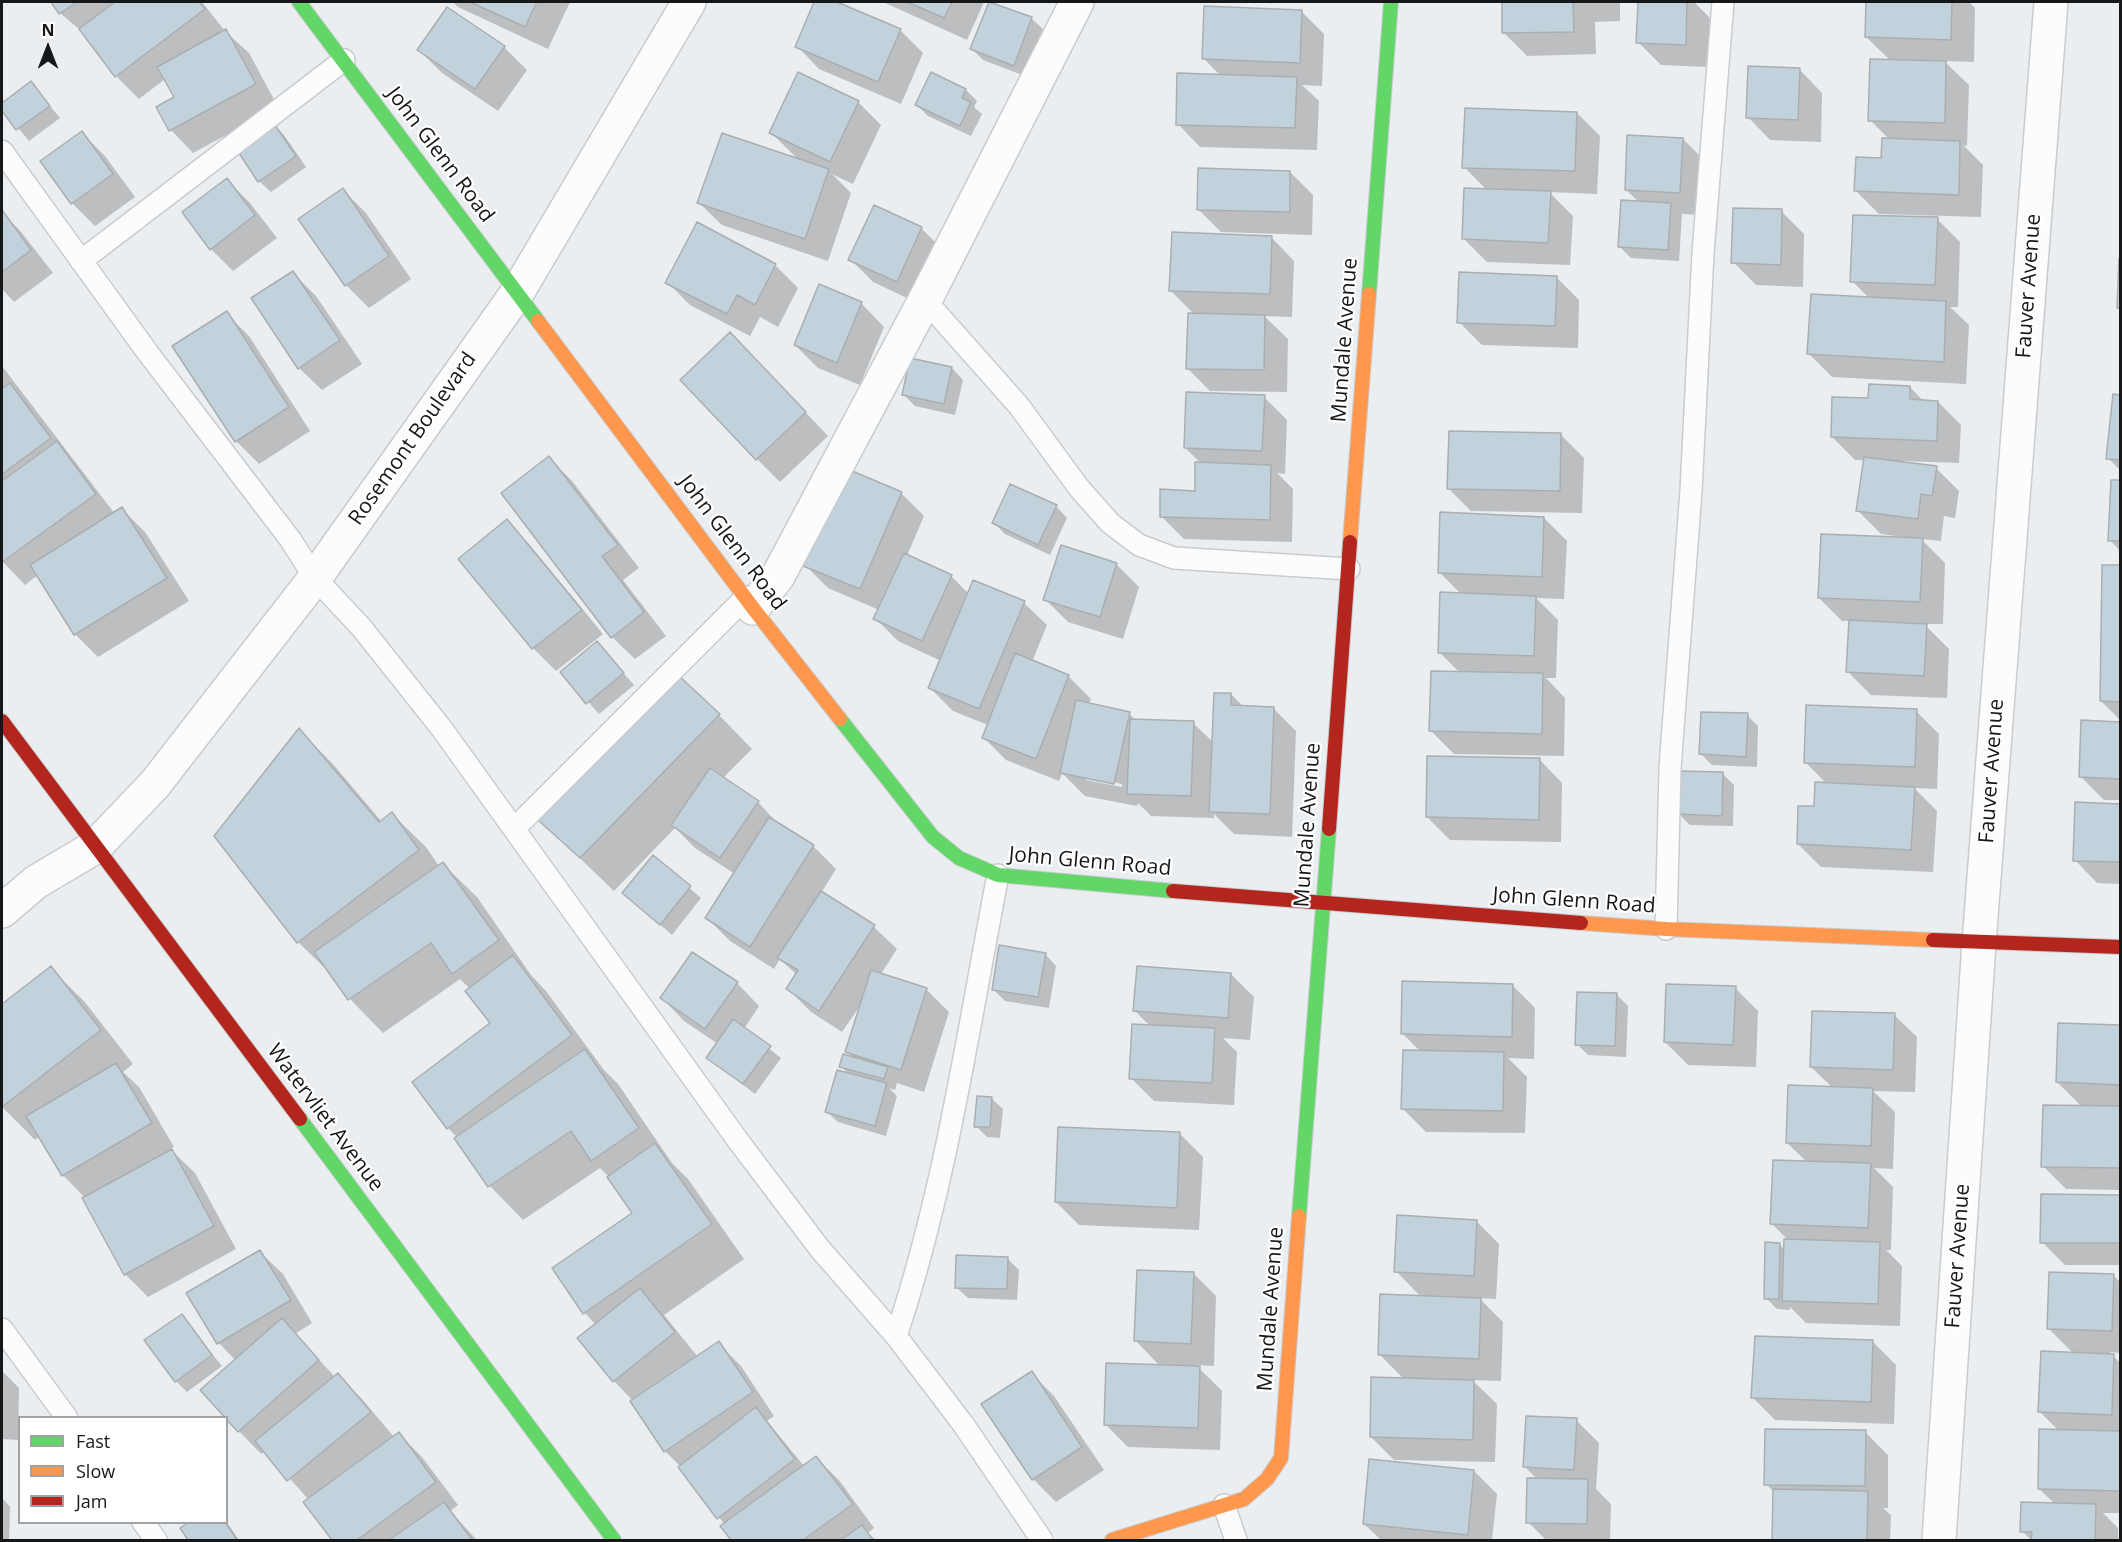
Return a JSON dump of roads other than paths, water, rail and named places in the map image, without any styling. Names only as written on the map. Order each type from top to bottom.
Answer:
[{"type":"street","name":"John Glenn Road","points":[[299,2],[750,602],[933,837],[959,858],[998,875],[1323,904],[1666,929],[2121,947]]},
{"type":"street","name":"Rosemont Boulevard","points":[[2,911],[36,882],[95,847],[155,783],[315,578],[517,293],[689,2]]},
{"type":"street","points":[[750,602],[778,576],[925,300],[1077,2]]},
{"type":"street","name":"Mundale Avenue","points":[[1112,1540],[1244,1499],[1267,1479],[1281,1458],[1391,2]]},
{"type":"street","name":"Fauver Avenue","points":[[1939,1540],[1979,943],[2050,2]]},
{"type":"street","name":"Watervliet Avenue","points":[[2,721],[614,1540]]},
{"type":"lane","points":[[1666,929],[1670,768],[1691,491],[1703,253],[1723,2]]},
{"type":"lane","points":[[81,261],[344,60]]},
{"type":"lane","points":[[2,151],[81,261],[290,539],[315,578],[361,627],[442,729],[739,1142],[820,1249],[896,1336],[963,1424],[1042,1540]]},
{"type":"lane","points":[[925,300],[1019,406],[1078,488],[1110,523],[1139,545],[1174,558],[1349,569]]},
{"type":"lane","points":[[514,829],[750,602]]},
{"type":"lane","points":[[896,1336],[914,1281],[946,1147],[998,875]]},
{"type":"lane","points":[[2,1329],[66,1416]]},
{"type":"lane","points":[[1224,1505],[1236,1540]]},
{"type":"lane","points":[[144,1524],[156,1540]]}]
